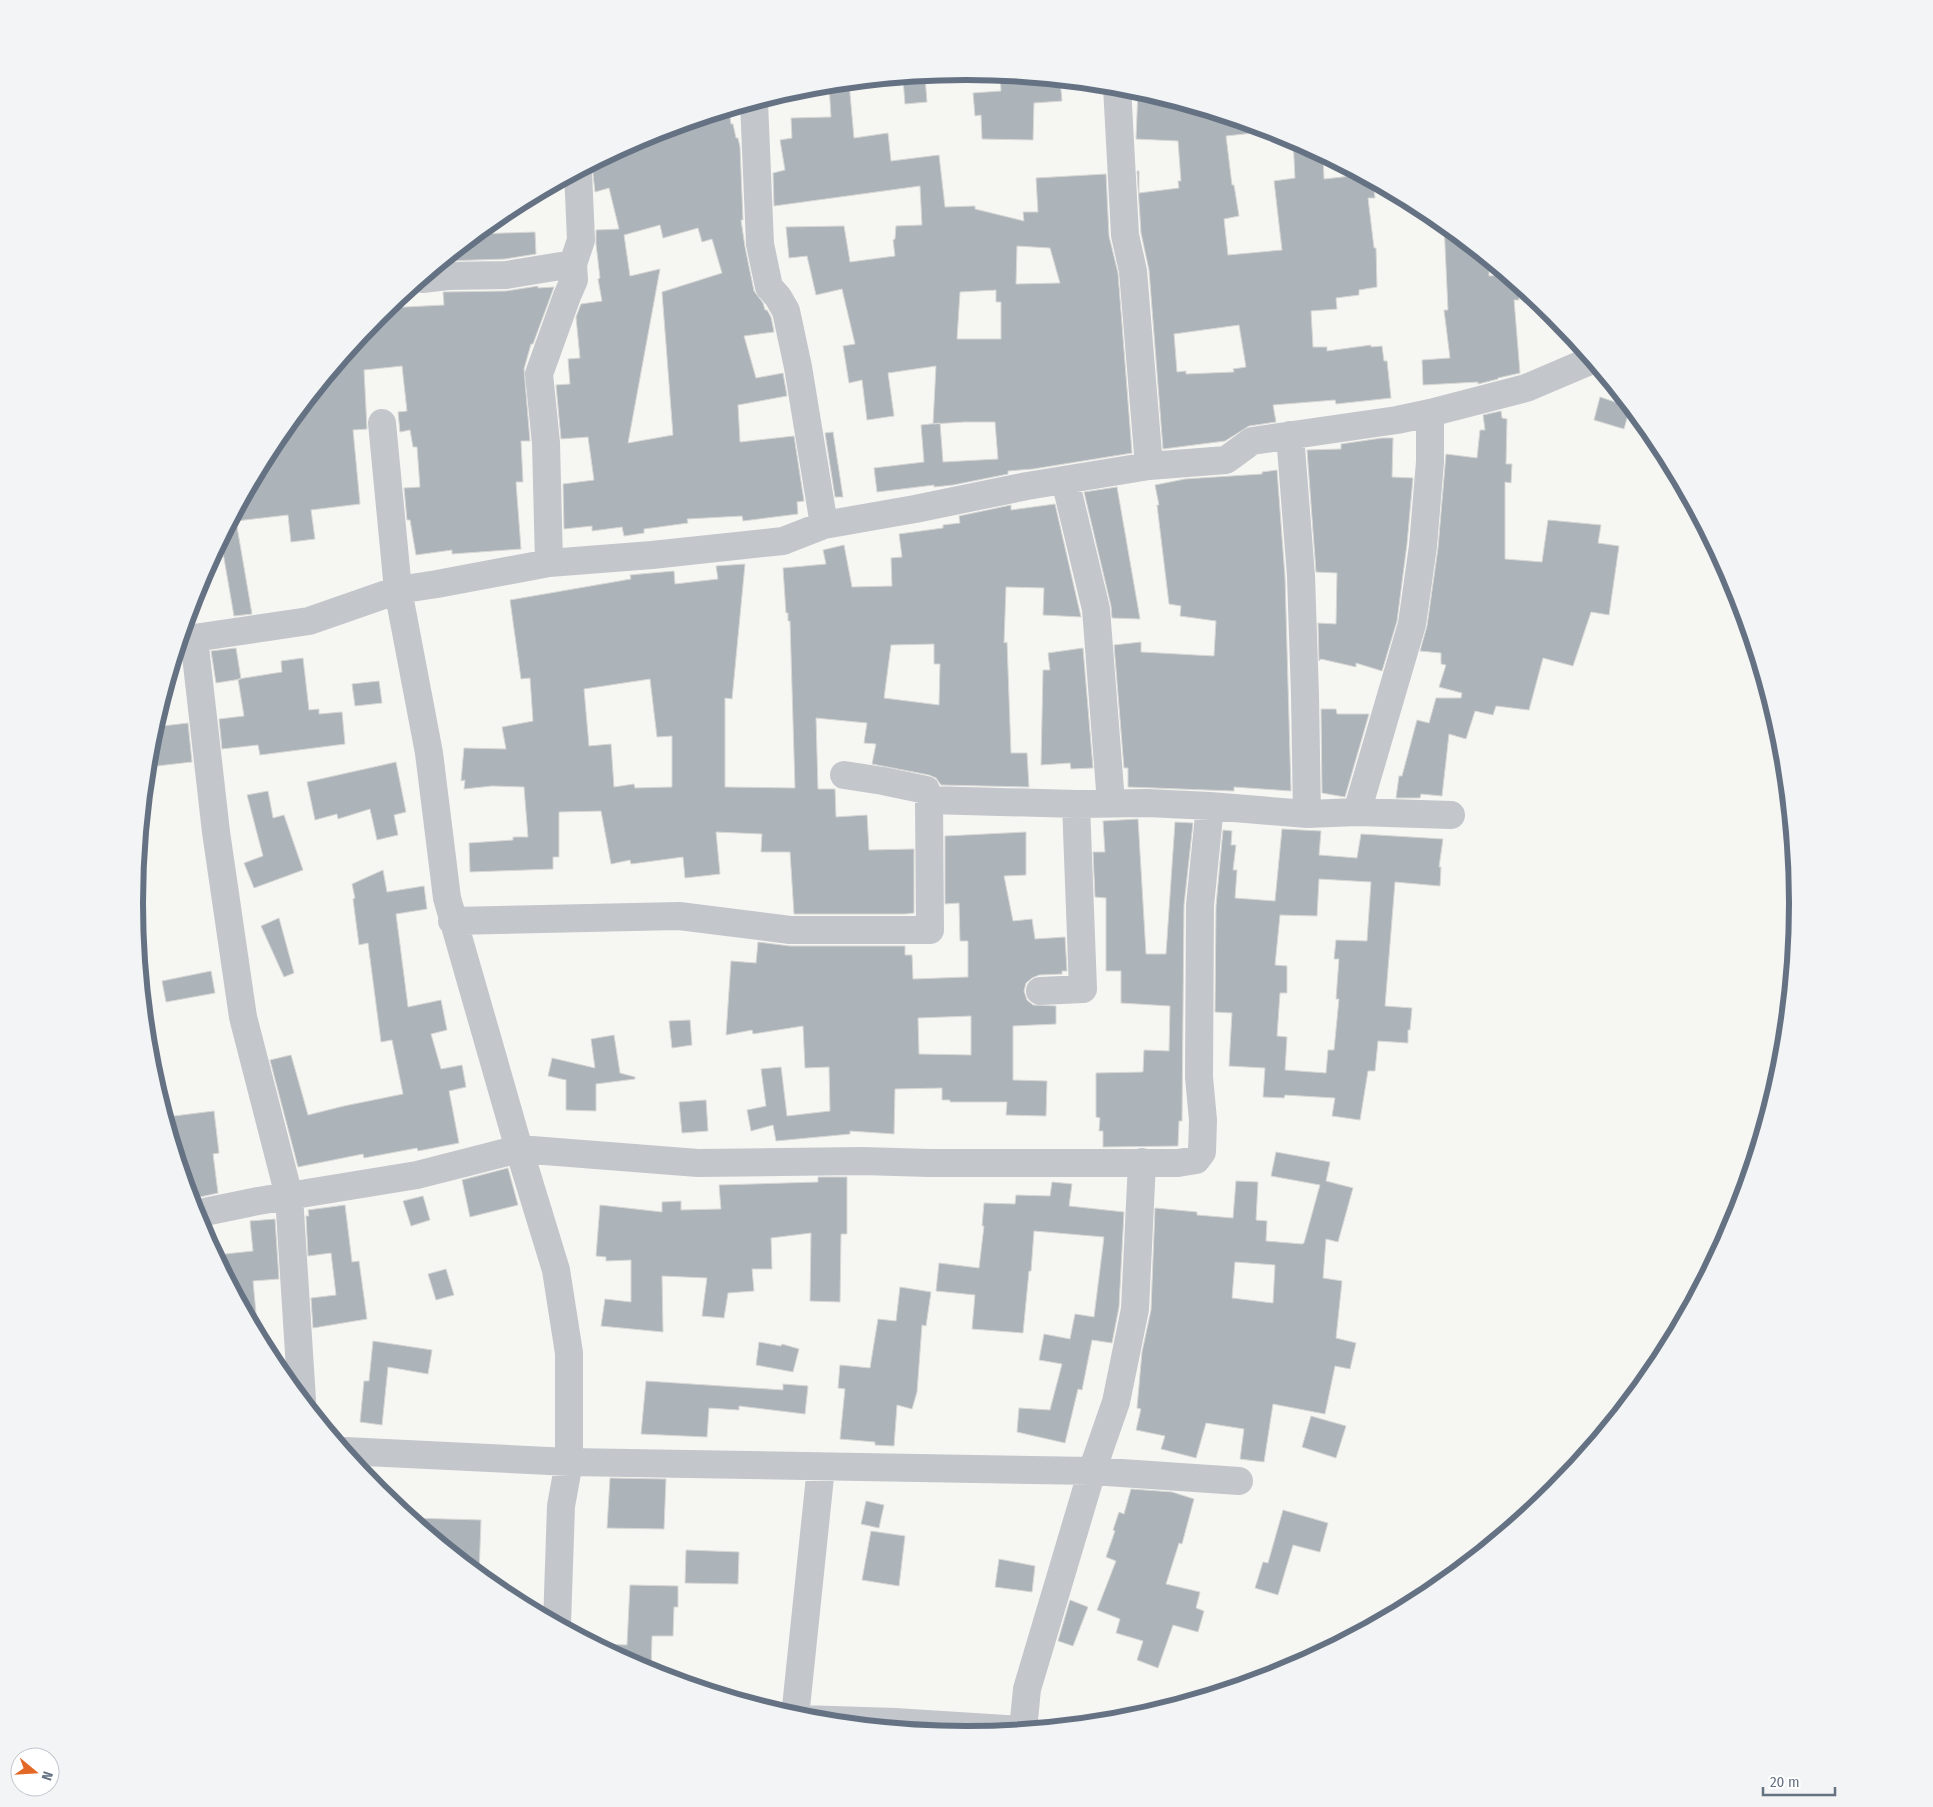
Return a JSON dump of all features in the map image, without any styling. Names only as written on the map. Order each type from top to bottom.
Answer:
[{"type":"street","points":[[1116,94],[1125,235],[1133,271],[1149,466]]},
{"type":"street","points":[[754,108],[760,244],[769,287],[778,297],[786,311],[798,366],[824,525]]},
{"type":"street","points":[[549,563],[546,442],[539,374],[574,280],[573,264],[581,240],[578,178]]},
{"type":"street","points":[[431,278],[506,275],[573,264]]},
{"type":"street","points":[[301,1388],[288,1196],[243,1017],[188,638],[309,621],[398,590],[549,563],[652,555],[783,541],[824,525],[1017,488],[1149,466],[1226,460],[1252,441],[1397,420],[1430,413],[1526,388],[1587,362]]},
{"type":"street","points":[[1357,812],[1412,624],[1423,546],[1430,462],[1430,413]]},
{"type":"street","points":[[382,423],[398,590],[429,753],[447,898],[452,921],[556,1270],[568,1353],[569,1462],[562,1506],[557,1618]]},
{"type":"street","points":[[1290,435],[1301,576],[1305,694],[1306,814]]},
{"type":"street","points":[[1064,480],[1096,609],[1111,803]]},
{"type":"street","points":[[452,921],[679,916],[790,930],[930,930],[929,800],[926,790],[844,775]]},
{"type":"street","points":[[929,800],[1210,806],[1306,814],[1357,812],[1451,815]]},
{"type":"street","points":[[1040,991],[1084,989],[1076,804]]},
{"type":"street","points":[[204,1212],[288,1196],[417,1175],[519,1149],[698,1163],[862,1161],[929,1163],[1178,1163],[1196,1160],[1202,1152],[1203,1120],[1199,1078],[1200,914],[1210,806]]},
{"type":"street","points":[[1024,1725],[1027,1689],[1092,1471],[1116,1402],[1135,1309],[1142,1162]]},
{"type":"street","points":[[352,1451],[569,1462],[1092,1471],[1238,1481]]},
{"type":"street","points":[[795,1708],[822,1467]]},
{"type":"street","points":[[872,1721],[972,1727]]},
{"type":"building","points":[[1000,81],[1061,86],[1062,101],[1034,103],[1033,140],[982,139],[981,115],[975,116],[973,93],[1001,91]]},
{"type":"building","points":[[925,82],[927,102],[905,104],[903,83]]},
{"type":"building","points":[[850,89],[854,138],[888,133],[891,161],[939,155],[945,207],[975,206],[975,209],[1024,221],[1023,212],[1038,212],[1036,178],[1106,174],[1109,236],[1118,273],[1132,453],[1033,469],[1008,471],[1008,474],[953,485],[934,487],[934,485],[877,492],[874,468],[924,462],[921,425],[933,424],[936,366],[888,373],[894,416],[867,420],[862,380],[849,383],[843,346],[855,344],[842,289],[816,295],[807,256],[789,258],[786,227],[844,226],[850,262],[895,256],[893,240],[895,239],[896,226],[922,225],[920,186],[774,206],[773,173],[785,170],[780,140],[792,138],[791,118],[831,117],[829,92]],"holes":[[[1017,246],[1050,248],[1060,283],[1016,284]],[[996,290],[996,302],[1001,302],[1001,339],[957,339],[960,292]],[[995,422],[998,459],[943,462],[940,424]]]},
{"type":"building","points":[[1138,98],[1180,108],[1255,133],[1226,136],[1232,185],[1234,185],[1239,216],[1224,219],[1228,255],[1282,250],[1274,181],[1295,178],[1293,148],[1323,162],[1324,179],[1352,176],[1374,188],[1375,198],[1368,198],[1374,248],[1376,248],[1377,287],[1359,290],[1359,295],[1336,298],[1337,309],[1311,311],[1313,347],[1327,347],[1327,351],[1371,345],[1371,347],[1382,346],[1384,361],[1387,361],[1391,398],[1336,404],[1335,400],[1273,405],[1276,422],[1249,426],[1225,441],[1163,449],[1149,270],[1141,233],[1137,171],[1139,171],[1139,193],[1179,188],[1178,181],[1181,181],[1178,141],[1136,139]],"holes":[[[1239,325],[1246,367],[1233,369],[1234,372],[1186,374],[1186,371],[1177,372],[1174,334]]]},
{"type":"building","points":[[730,115],[740,147],[743,220],[741,220],[745,247],[754,291],[771,317],[774,332],[744,336],[756,378],[783,373],[787,396],[738,405],[740,442],[794,436],[804,501],[797,502],[798,514],[743,521],[742,516],[687,519],[688,523],[644,529],[644,533],[624,536],[622,527],[592,531],[592,526],[564,529],[563,484],[594,480],[588,437],[561,439],[556,385],[570,384],[568,359],[580,358],[576,317],[581,304],[602,301],[598,279],[600,278],[596,230],[619,229],[609,188],[595,192],[593,170],[651,143]],"holes":[[[660,225],[663,238],[698,228],[702,242],[712,239],[722,273],[662,292],[673,435],[628,443],[660,269],[630,276],[624,235]]]},
{"type":"building","points":[[535,232],[536,254],[505,259],[452,261],[488,234]]},
{"type":"building","points":[[1444,233],[1489,267],[1489,276],[1499,275],[1519,293],[1519,300],[1514,300],[1520,373],[1478,384],[1478,382],[1423,385],[1422,360],[1450,358],[1444,310],[1448,310]]},
{"type":"building","points":[[538,286],[538,288],[554,287],[533,344],[531,344],[524,369],[530,441],[521,441],[523,482],[516,482],[521,549],[452,554],[452,550],[416,555],[410,520],[407,520],[404,488],[420,487],[417,447],[413,447],[410,430],[400,432],[398,412],[407,411],[402,366],[364,370],[367,429],[353,430],[360,504],[311,510],[315,539],[291,542],[288,515],[238,521],[253,492],[282,446],[313,402],[347,361],[399,307],[444,305],[443,292],[506,291]]},
{"type":"building","points":[[1600,397],[1622,404],[1628,414],[1624,429],[1594,420]]},
{"type":"building","points":[[1501,411],[1502,418],[1507,419],[1506,464],[1512,464],[1511,483],[1505,482],[1505,559],[1542,562],[1548,520],[1601,525],[1598,543],[1619,546],[1609,615],[1591,612],[1573,666],[1543,658],[1529,710],[1496,706],[1493,715],[1475,711],[1466,739],[1449,734],[1442,796],[1421,794],[1420,798],[1396,798],[1399,776],[1402,776],[1417,720],[1429,723],[1436,698],[1461,698],[1462,693],[1439,687],[1446,665],[1441,664],[1441,653],[1420,651],[1427,626],[1438,548],[1446,454],[1477,458],[1480,430],[1485,430],[1483,415]]},
{"type":"building","points":[[833,432],[843,497],[835,497],[825,433]]},
{"type":"building","points":[[1393,438],[1392,477],[1413,478],[1397,621],[1382,671],[1356,663],[1356,667],[1321,659],[1319,661],[1318,623],[1336,624],[1337,573],[1316,572],[1307,450],[1341,449],[1341,444]]},
{"type":"building","points":[[1277,470],[1285,577],[1291,791],[1234,787],[1234,791],[1128,787],[1128,768],[1124,768],[1114,645],[1141,642],[1141,652],[1214,656],[1216,621],[1180,616],[1181,606],[1169,604],[1157,505],[1159,505],[1155,485],[1185,479],[1262,474],[1262,472]]},
{"type":"building","points":[[1117,487],[1140,619],[1112,618],[1111,606],[1084,492]]},
{"type":"building","points":[[1055,504],[1081,617],[1043,615],[1044,588],[1006,587],[1004,643],[1007,642],[1011,753],[1027,753],[1029,787],[941,785],[936,778],[929,775],[872,764],[876,744],[864,743],[867,723],[816,718],[818,789],[835,789],[836,817],[867,815],[869,850],[914,849],[914,913],[794,914],[790,852],[761,852],[762,834],[716,832],[720,874],[685,878],[683,857],[631,864],[630,860],[611,864],[601,811],[559,812],[559,857],[553,857],[553,869],[470,872],[469,843],[513,840],[513,837],[528,837],[524,787],[492,786],[464,789],[465,780],[461,781],[464,748],[506,749],[502,727],[533,721],[530,678],[521,679],[510,600],[631,579],[630,575],[674,571],[675,584],[718,579],[716,566],[745,564],[732,699],[725,698],[725,787],[795,788],[790,621],[788,621],[788,613],[786,613],[783,568],[826,564],[823,550],[844,545],[852,587],[892,586],[891,558],[902,557],[899,534],[943,528],[943,525],[960,523],[959,516],[1011,505],[1011,510]],"holes":[[[934,644],[934,664],[940,664],[939,705],[884,698],[891,645]],[[650,679],[657,737],[672,736],[672,787],[635,788],[634,784],[614,787],[611,744],[589,746],[584,689]]]},
{"type":"building","points":[[236,523],[252,614],[234,616],[223,551]]},
{"type":"building","points":[[236,648],[241,679],[216,683],[211,651]]},
{"type":"building","points":[[1083,648],[1093,768],[1071,769],[1070,763],[1041,765],[1043,670],[1050,670],[1048,653]]},
{"type":"building","points":[[303,658],[309,710],[319,709],[319,714],[342,712],[345,744],[260,755],[258,745],[222,749],[219,719],[244,716],[238,679],[282,672],[281,661]]},
{"type":"building","points":[[379,681],[382,703],[355,706],[352,684]]},
{"type":"building","points":[[1321,709],[1336,709],[1337,714],[1369,714],[1345,797],[1322,793]]},
{"type":"building","points":[[188,723],[192,762],[155,766],[163,726]]},
{"type":"building","points":[[396,762],[406,812],[394,815],[398,835],[377,840],[370,809],[338,819],[337,814],[315,820],[307,782]]},
{"type":"building","points":[[268,791],[273,818],[284,815],[303,870],[254,888],[244,863],[263,856],[247,795]]},
{"type":"building","points":[[1138,819],[1146,954],[1166,954],[1175,822],[1193,823],[1184,905],[1182,1121],[1179,1121],[1178,1146],[1103,1147],[1103,1131],[1099,1131],[1100,1118],[1096,1117],[1096,1073],[1143,1072],[1144,1050],[1169,1051],[1170,1006],[1121,1003],[1121,971],[1106,971],[1106,898],[1095,897],[1093,852],[1105,852],[1103,821]]},
{"type":"building","points":[[1282,829],[1321,831],[1319,855],[1357,858],[1361,834],[1443,839],[1439,867],[1441,867],[1440,886],[1395,882],[1385,1006],[1412,1008],[1410,1030],[1408,1030],[1408,1043],[1378,1041],[1375,1071],[1368,1071],[1360,1120],[1332,1116],[1335,1098],[1285,1095],[1284,1098],[1263,1097],[1265,1068],[1229,1066],[1232,1013],[1215,1012],[1216,906],[1223,830],[1232,831],[1231,845],[1236,845],[1233,870],[1237,870],[1235,898],[1275,901]],"holes":[[[1319,879],[1371,882],[1367,941],[1336,940],[1334,959],[1339,959],[1336,999],[1339,999],[1334,1050],[1328,1050],[1326,1073],[1285,1070],[1287,1037],[1277,1036],[1280,993],[1287,993],[1287,966],[1275,965],[1280,915],[1317,916]]]},
{"type":"building","points":[[1026,832],[1026,875],[1004,876],[1013,921],[1032,919],[1035,939],[1065,937],[1067,971],[1062,971],[1062,974],[1039,975],[1032,978],[1026,983],[1024,991],[1027,1000],[1033,1005],[1056,1006],[1056,1024],[1013,1026],[1013,1080],[1047,1081],[1046,1116],[1006,1115],[1007,1102],[950,1102],[950,1100],[942,1100],[942,1088],[895,1089],[894,1134],[850,1131],[850,1134],[776,1141],[773,1125],[751,1131],[747,1110],[766,1106],[761,1069],[781,1067],[787,1116],[830,1111],[829,1067],[805,1068],[803,1026],[753,1034],[752,1030],[726,1035],[731,961],[756,963],[758,942],[790,946],[905,946],[905,955],[912,955],[913,979],[968,977],[968,941],[960,941],[959,903],[945,904],[945,836]],"holes":[[[971,1016],[971,1055],[919,1054],[918,1018]]]},
{"type":"building","points":[[383,870],[387,892],[424,886],[427,909],[396,914],[408,1007],[441,1000],[447,1030],[431,1034],[441,1069],[462,1065],[466,1087],[449,1091],[459,1143],[418,1151],[417,1148],[364,1158],[363,1154],[298,1167],[270,1060],[291,1055],[308,1115],[403,1094],[392,1040],[381,1042],[368,943],[359,945],[353,899],[355,898],[352,884]]},
{"type":"building","points":[[279,918],[294,973],[284,977],[261,926]]},
{"type":"building","points":[[211,971],[215,993],[166,1002],[162,981]]},
{"type":"building","points":[[690,1020],[692,1045],[672,1048],[669,1021]]},
{"type":"building","points":[[614,1035],[620,1073],[635,1077],[635,1079],[596,1084],[596,1111],[566,1110],[566,1080],[548,1076],[552,1058],[595,1068],[591,1039]]},
{"type":"building","points":[[706,1100],[708,1131],[682,1133],[679,1102]]},
{"type":"building","points":[[214,1111],[219,1153],[213,1154],[218,1193],[198,1197],[171,1116]]},
{"type":"building","points":[[1276,1152],[1330,1162],[1326,1181],[1353,1188],[1338,1242],[1326,1239],[1323,1278],[1342,1281],[1336,1338],[1356,1343],[1350,1369],[1335,1366],[1325,1414],[1273,1404],[1264,1462],[1240,1459],[1244,1429],[1206,1423],[1196,1458],[1161,1449],[1165,1436],[1136,1430],[1141,1409],[1137,1408],[1142,1352],[1151,1310],[1155,1208],[1197,1212],[1197,1215],[1233,1218],[1236,1181],[1258,1182],[1256,1220],[1267,1221],[1266,1241],[1302,1244],[1304,1243],[1320,1185],[1271,1176]],"holes":[[[1235,1262],[1275,1265],[1273,1303],[1232,1298]]]},
{"type":"building","points":[[508,1168],[518,1205],[470,1217],[462,1180]]},
{"type":"building","points":[[818,1177],[847,1177],[847,1234],[841,1234],[840,1302],[810,1301],[811,1233],[771,1238],[772,1269],[752,1269],[754,1291],[728,1293],[724,1318],[702,1316],[707,1278],[662,1276],[663,1332],[601,1326],[605,1299],[631,1302],[631,1260],[606,1261],[606,1257],[596,1256],[600,1205],[662,1212],[662,1202],[681,1201],[681,1210],[721,1209],[719,1185],[818,1182]]},
{"type":"building","points":[[1052,1182],[1072,1184],[1069,1206],[1124,1212],[1119,1307],[1112,1343],[1092,1340],[1082,1390],[1078,1389],[1065,1443],[1017,1432],[1019,1408],[1050,1410],[1062,1364],[1039,1360],[1044,1334],[1070,1339],[1075,1314],[1094,1317],[1104,1237],[1034,1231],[1023,1333],[972,1329],[975,1295],[936,1291],[939,1263],[979,1268],[984,1226],[982,1226],[984,1203],[1015,1204],[1016,1195],[1050,1196]]},
{"type":"building","points":[[423,1196],[430,1220],[411,1226],[403,1201]]},
{"type":"building","points":[[345,1205],[352,1262],[359,1261],[367,1319],[313,1328],[311,1298],[336,1295],[331,1253],[308,1256],[306,1216],[309,1216],[308,1210]]},
{"type":"building","points":[[275,1219],[279,1279],[253,1281],[257,1321],[228,1268],[225,1254],[253,1251],[250,1221]]},
{"type":"building","points":[[446,1269],[454,1295],[436,1300],[428,1274]]},
{"type":"building","points":[[900,1287],[931,1292],[926,1326],[922,1325],[917,1392],[912,1409],[897,1405],[894,1446],[875,1445],[875,1442],[840,1439],[845,1389],[838,1388],[840,1365],[870,1368],[878,1319],[896,1321]]},
{"type":"building","points":[[373,1341],[432,1350],[428,1374],[388,1367],[382,1425],[360,1422],[364,1381],[369,1381]]},
{"type":"building","points":[[759,1342],[781,1346],[782,1344],[799,1349],[793,1372],[756,1365]]},
{"type":"building","points":[[646,1381],[783,1390],[783,1384],[808,1386],[805,1414],[739,1406],[739,1410],[709,1408],[707,1437],[641,1434]]},
{"type":"building","points":[[1311,1416],[1346,1426],[1336,1458],[1302,1447]]},
{"type":"building","points":[[610,1478],[666,1479],[664,1529],[607,1528]]},
{"type":"building","points":[[1131,1489],[1172,1492],[1194,1499],[1182,1544],[1179,1543],[1166,1584],[1200,1592],[1196,1608],[1204,1611],[1198,1632],[1173,1625],[1158,1668],[1137,1660],[1143,1641],[1116,1633],[1120,1619],[1097,1610],[1116,1561],[1106,1557],[1115,1531],[1113,1530],[1119,1512],[1124,1514]]},
{"type":"building","points":[[866,1501],[884,1505],[879,1528],[861,1524]]},
{"type":"building","points":[[1283,1510],[1328,1523],[1320,1552],[1293,1545],[1278,1595],[1255,1588],[1263,1562],[1268,1563]]},
{"type":"building","points":[[419,1518],[481,1520],[479,1567]]},
{"type":"building","points":[[871,1531],[905,1536],[899,1586],[862,1580]]},
{"type":"building","points":[[686,1550],[739,1552],[738,1584],[685,1583]]},
{"type":"building","points":[[999,1559],[1035,1566],[1032,1592],[995,1587]]},
{"type":"building","points":[[630,1585],[678,1586],[678,1607],[674,1607],[673,1636],[652,1636],[651,1664],[607,1644],[627,1645]]},
{"type":"building","points":[[1070,1600],[1088,1607],[1073,1646],[1058,1641]]}]
